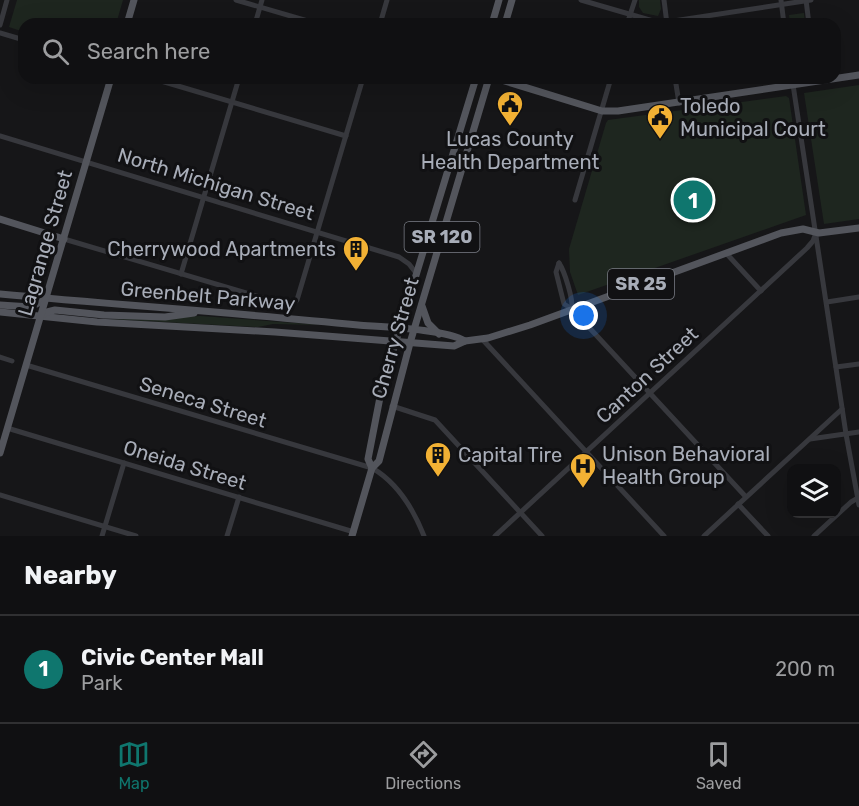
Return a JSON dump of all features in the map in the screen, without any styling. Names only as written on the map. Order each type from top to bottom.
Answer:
[{"type":"main road","points":[[129,18],[134,0]]},
{"type":"main road","points":[[494,18],[499,0]]},
{"type":"main road","points":[[507,18],[512,0]]},
{"type":"main road","points":[[841,77],[859,75]]},
{"type":"main road","name":"Lagrange Street","points":[[0,453],[109,84]]},
{"type":"main road","name":"Cherry Street","points":[[372,468],[368,459],[382,387],[474,84]]},
{"type":"main road","name":"Cherry Street","points":[[353,534],[372,468],[379,461],[410,343],[487,84]]},
{"type":"main road","points":[[514,84],[602,111],[624,111],[679,103],[782,84]]},
{"type":"main road","points":[[0,219],[64,238]]},
{"type":"main road","name":"SR 25","points":[[410,343],[454,346],[465,341],[498,336],[792,230],[803,229],[816,233],[859,228]]},
{"type":"main road","name":"Greenbelt Parkway","points":[[0,294],[414,330],[453,335],[465,341]]},
{"type":"main road","points":[[0,305],[31,307],[46,299]]},
{"type":"main road","points":[[421,305],[428,323],[439,334]]},
{"type":"main road","points":[[41,316],[55,310],[104,315],[165,317],[202,311]]},
{"type":"main road","name":"Greenbelt Parkway","points":[[0,312],[163,327],[274,332],[410,343]]},
{"type":"street","points":[[0,25],[7,0]]},
{"type":"street","points":[[236,0],[298,18]]},
{"type":"street","points":[[257,18],[262,0]]},
{"type":"street","points":[[382,18],[387,0]]},
{"type":"street","points":[[581,0],[640,18]]},
{"type":"street","points":[[629,18],[634,0]]},
{"type":"street","points":[[664,0],[666,18]]},
{"type":"street","points":[[806,0],[808,18]]},
{"type":"street","points":[[694,18],[781,2],[811,0]]},
{"type":"street","points":[[781,2],[783,18]]},
{"type":"street","points":[[0,33],[18,38]]},
{"type":"street","points":[[171,84],[346,136]]},
{"type":"street","points":[[181,274],[237,84]]},
{"type":"street","points":[[64,238],[287,305],[293,304],[297,300],[361,84]]},
{"type":"street","points":[[575,200],[609,84]]},
{"type":"street","points":[[676,84],[679,103]]},
{"type":"street","points":[[793,84],[858,501],[814,536]]},
{"type":"street","name":"North Michigan Street","points":[[0,136],[399,257],[416,273]]},
{"type":"street","name":"Canton Street","points":[[495,536],[810,245],[816,233]]},
{"type":"street","points":[[726,253],[761,291]]},
{"type":"street","points":[[572,309],[573,301],[563,268],[559,263],[556,268],[564,304],[572,309],[746,497]]},
{"type":"street","points":[[826,302],[859,297]]},
{"type":"street","points":[[482,339],[664,536]]},
{"type":"street","points":[[0,357],[12,361]]},
{"type":"street","points":[[836,367],[859,364]]},
{"type":"street","name":"Seneca Street","points":[[26,365],[372,468]]},
{"type":"street","points":[[392,406],[435,420],[542,536]]},
{"type":"street","points":[[704,536],[842,409]]},
{"type":"street","name":"Oneida Street","points":[[7,428],[239,497],[353,534]]},
{"type":"street","points":[[809,439],[859,432]]},
{"type":"street","points":[[102,536],[124,463]]},
{"type":"street","points":[[372,468],[403,495],[424,536]]},
{"type":"street","points":[[0,495],[136,536]]},
{"type":"street","points":[[227,536],[239,497]]},
{"type":"street","points":[[738,504],[768,536]]},
{"type":"shaded area","points":[[17,0],[123,0],[118,18],[18,18],[18,30],[9,27]]},
{"type":"shaded area","points":[[639,0],[660,0],[661,9],[658,16],[643,13],[639,7]]},
{"type":"shaded area","points":[[804,13],[804,18],[789,18],[789,15]]},
{"type":"shaded area","points":[[859,85],[859,219],[824,224],[804,93]]},
{"type":"shaded area","points":[[786,96],[789,98],[806,215],[578,295],[570,272],[569,249],[608,120]]},
{"type":"shaded area","points":[[201,316],[322,325],[273,324],[258,327],[107,319]]},
{"type":"place","name":"Lucas County Health Department","points":[[510,127]]},
{"type":"place","name":"Toledo Municipal Court","points":[[660,140]]},
{"type":"place","name":"Civic Center Mall","points":[[693,200]]},
{"type":"place","name":"Cherrywood Apartments","points":[[356,272]]},
{"type":"place","name":"Capital Tire","points":[[438,478]]},
{"type":"place","name":"Unison Behavioral Health Group","points":[[583,489]]}]
